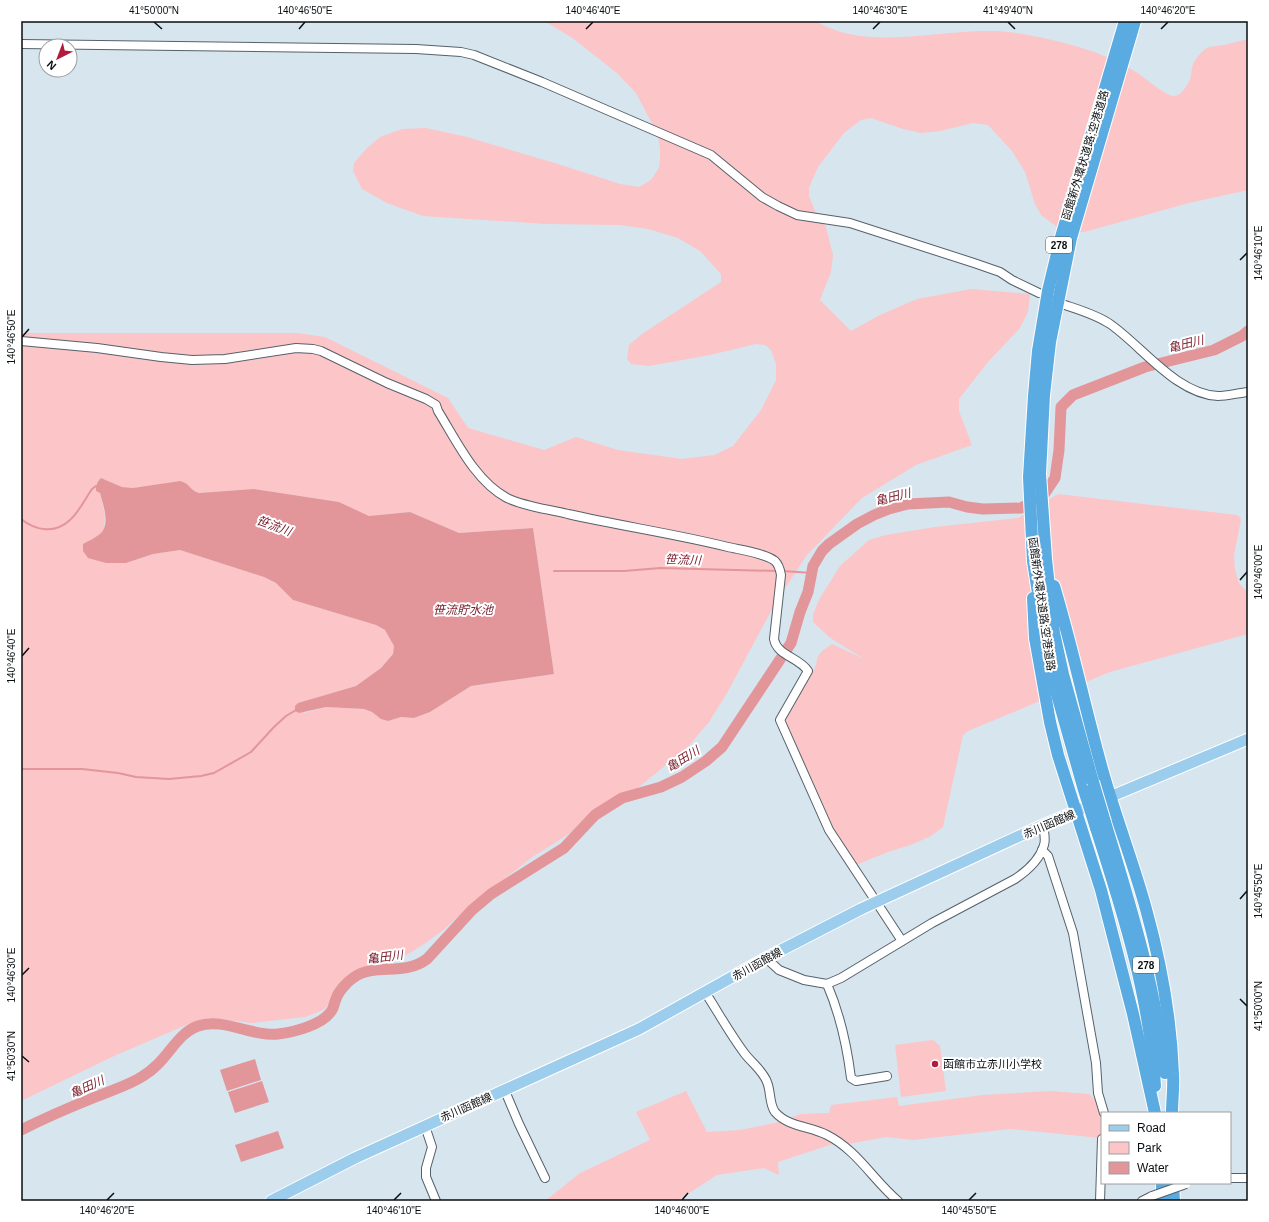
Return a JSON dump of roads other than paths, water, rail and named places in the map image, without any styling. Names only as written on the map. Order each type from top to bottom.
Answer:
[{"type":"highway","name":"函館新外環状道路;空港道路","points":[[1125,21],[1061,237],[1048,291],[1038,358],[1033,561],[1053,680],[1084,790],[1101,825],[1131,908],[1148,971],[1158,1020],[1171,1112]]},
{"type":"highway","name":"函館新外環状道路;空港道路","points":[[1135,21],[1071,238],[1058,296],[1050,342],[1035,476],[1054,633],[1063,674],[1093,782],[1101,825],[1146,1010],[1154,1064],[1156,1112]]},
{"type":"highway","points":[[1046,559],[1058,598],[1096,749],[1110,798],[1146,909],[1163,984],[1170,1029],[1173,1074],[1171,1112]]},
{"type":"highway","points":[[1033,561],[1032,608],[1036,645],[1049,715],[1058,755],[1101,890],[1117,949],[1156,1112]]},
{"type":"highway","points":[[1157,1199],[1162,1184]]},
{"type":"highway","points":[[1173,1184],[1174,1201]]},
{"type":"main road","name":"赤川函館線","points":[[271,1201],[355,1158],[639,1029],[766,958],[876,901],[1043,825],[1248,739]]},
{"type":"street","points":[[21,44],[335,47],[416,49],[461,52],[474,55],[542,82],[711,155],[762,197],[797,215],[850,223],[974,263],[1000,272],[1039,294]]},
{"type":"street","points":[[1065,305],[1108,322],[1127,336],[1144,353],[1182,384],[1194,391],[1217,396],[1248,392]]},
{"type":"street","points":[[21,342],[97,348],[192,360],[225,359],[296,348],[313,349],[426,399],[436,405],[438,411],[482,478],[497,492],[508,498],[532,507],[713,543],[774,560],[780,571],[774,639],[775,644],[780,651],[794,658],[805,666],[808,671],[780,720],[829,830],[902,941]]},
{"type":"street","points":[[766,958],[779,970],[804,980],[827,984],[842,978],[902,941],[1015,879],[1032,865],[1042,850],[1044,844],[1043,825]]},
{"type":"street","points":[[1042,850],[1048,856],[1073,933],[1096,1063],[1098,1093],[1104,1112]]},
{"type":"street","points":[[827,984],[836,1003],[847,1050],[851,1078],[856,1081],[887,1076]]},
{"type":"street","points":[[705,992],[745,1054],[758,1068],[767,1082],[774,1111],[786,1121],[828,1135],[847,1148],[871,1172],[887,1192],[898,1201]]},
{"type":"street","points":[[505,1091],[545,1178]]},
{"type":"street","points":[[425,1126],[432,1147],[426,1168],[426,1176],[436,1201]]},
{"type":"street","points":[[1100,1201],[1101,1170]]},
{"type":"street","points":[[1231,1178],[1248,1178]]},
{"type":"street","points":[[1142,1201],[1157,1199],[1188,1184]]},
{"type":"water","name":"笹流貯水池","points":[[101,478],[122,487],[133,488],[180,481],[186,483],[193,490],[199,493],[254,489],[339,502],[369,516],[410,512],[459,533],[533,528],[554,674],[471,686],[430,712],[414,718],[401,717],[388,721],[381,719],[372,712],[364,709],[326,707],[299,713],[295,711],[295,706],[298,703],[356,686],[381,668],[393,654],[394,646],[385,630],[376,625],[293,600],[276,583],[264,577],[180,550],[153,554],[126,563],[106,563],[88,558],[83,551],[83,544],[100,534],[106,520],[100,493],[96,491],[97,484]]},
{"type":"water","points":[[255,1059],[261,1080],[227,1091],[220,1070]]},
{"type":"water","points":[[262,1081],[269,1102],[235,1113],[228,1092]]},
{"type":"water","points":[[278,1131],[284,1148],[241,1162],[235,1145]]},
{"type":"waterway","name":"亀田川","points":[[21,1130],[66,1109],[137,1080],[147,1074],[162,1060],[180,1038],[191,1029],[198,1026],[208,1024],[227,1025],[268,1034],[292,1032],[315,1024],[328,1015],[333,1009],[337,996],[341,990],[353,978],[362,973],[399,969],[418,964],[427,959],[472,910],[491,894],[564,848],[595,815],[622,798],[661,787],[682,777],[706,761],[722,747],[791,643],[800,612],[808,592],[813,566],[822,551],[829,544],[857,524],[874,515],[908,504],[949,502],[967,507],[983,509],[1021,508],[1033,502],[1045,493],[1055,478],[1059,450],[1061,407],[1073,395],[1145,367],[1214,350],[1242,336],[1248,331]]},
{"type":"waterway","name":"笹流川","points":[[21,519],[39,528],[52,529],[58,527],[73,517],[92,489],[96,486],[97,487]]},
{"type":"waterway","name":"笹流川","points":[[554,571],[624,571],[660,568],[778,571]]},
{"type":"waterway","name":"笹流川","points":[[783,571],[812,573]]},
{"type":"waterway","points":[[21,769],[82,769],[118,773],[136,777],[169,779],[201,776],[214,773],[251,752],[274,727],[286,716],[296,710]]},
{"type":"place","name":"函館市立赤川小学校","points":[[935,1064]]}]
